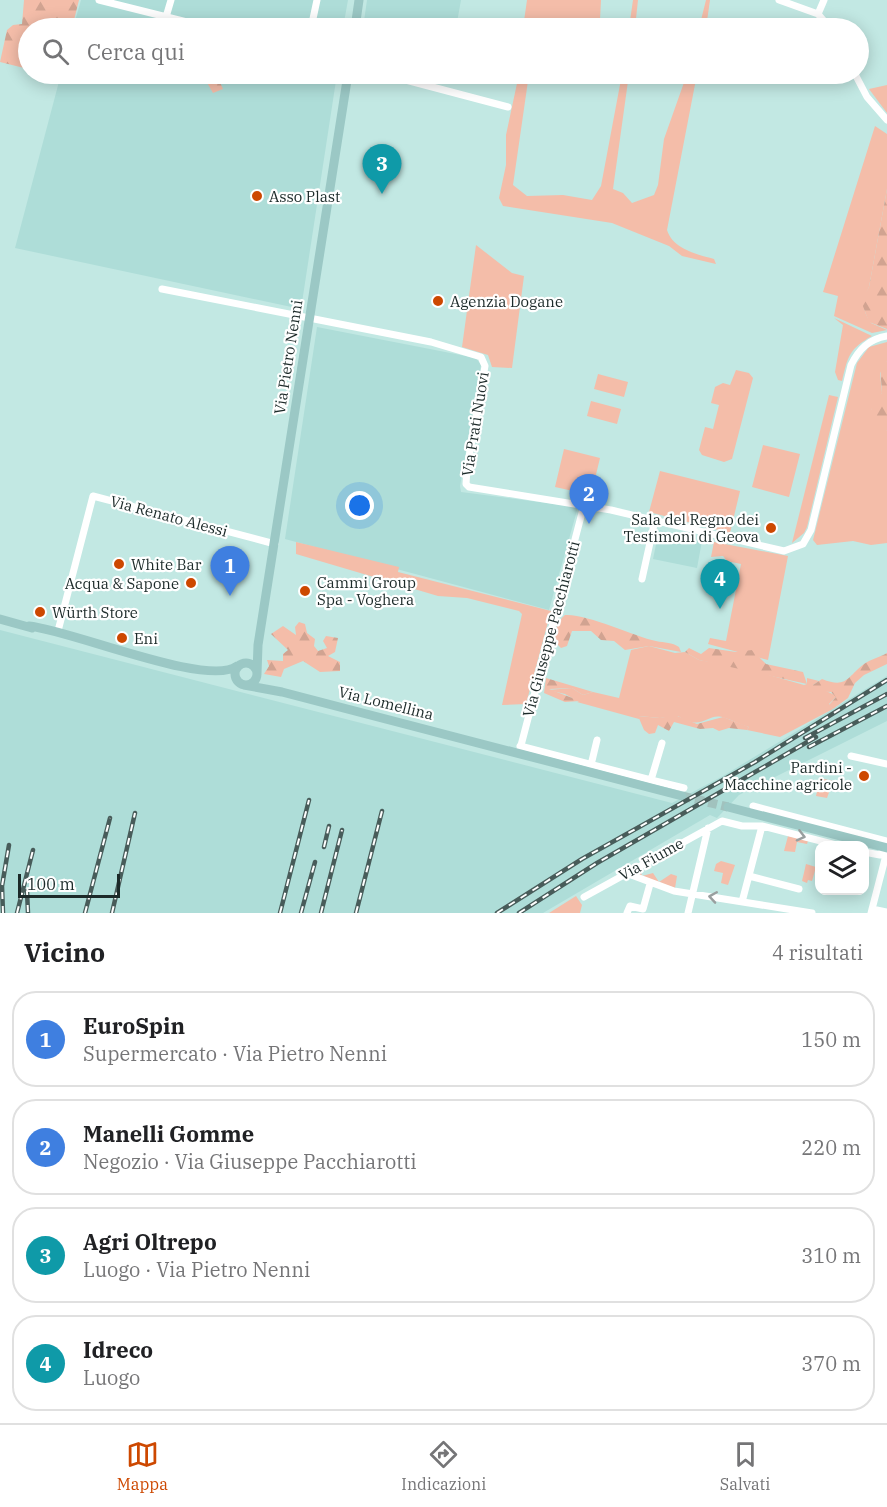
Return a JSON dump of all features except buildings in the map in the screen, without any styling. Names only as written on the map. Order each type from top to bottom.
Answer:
[{"type":"main road","points":[[356,18],[359,0]]},
{"type":"main road","name":"Via Pietro Nenni","points":[[257,674],[258,645],[346,84]]},
{"type":"main road","name":"Via Lomellina","points":[[0,619],[58,631],[210,677],[282,692],[483,744],[493,744],[495,747],[519,750],[683,792]]},
{"type":"main road","name":"Via Lomellina","points":[[29,626],[75,641],[91,642]]},
{"type":"main road","points":[[257,674],[251,684],[241,683],[234,674],[258,645]]},
{"type":"main road","name":"Via Lomellina","points":[[172,664],[218,673],[229,671],[240,664],[254,666],[264,684],[282,692]]},
{"type":"main road","points":[[728,807],[885,850]]},
{"type":"street","points":[[99,0],[170,18]]},
{"type":"street","points":[[166,17],[171,0]]},
{"type":"street","points":[[312,18],[317,0]]},
{"type":"street","points":[[779,0],[818,14],[821,18]]},
{"type":"street","points":[[818,14],[824,0]]},
{"type":"street","points":[[421,84],[508,107]]},
{"type":"street","points":[[860,84],[867,97],[887,120]]},
{"type":"street","points":[[162,289],[309,318]]},
{"type":"street","name":"Via Prati Nuovi","points":[[309,318],[432,342],[481,357],[485,366],[466,484],[584,505],[784,551],[803,544],[814,522],[851,365],[865,345],[887,336]]},
{"type":"street","name":"Via Renato Alessi","points":[[58,631],[93,496],[275,544]]},
{"type":"street","name":"Via Giuseppe Pacchiarotti","points":[[519,750],[584,505]]},
{"type":"street","points":[[642,579],[655,520]]},
{"type":"street","points":[[591,765],[597,740]]},
{"type":"street","points":[[651,780],[662,742]]},
{"type":"street","name":"Via Lomellina","points":[[519,750],[651,780],[683,792]]},
{"type":"street","points":[[851,756],[887,764]]},
{"type":"street","points":[[753,806],[885,850]]},
{"type":"street","name":"Via Fiume","points":[[584,897],[718,822],[762,826]]},
{"type":"street","points":[[742,902],[762,826],[820,841]]},
{"type":"street","points":[[688,913],[708,828]]},
{"type":"street","points":[[869,852],[885,850]]},
{"type":"street","points":[[885,850],[872,911],[887,912]]},
{"type":"street","points":[[626,873],[650,884],[693,894],[812,913]]},
{"type":"street","points":[[749,876],[800,889]]},
{"type":"street","points":[[627,913],[630,906],[643,909],[650,884]]},
{"type":"shaded area","points":[[81,0],[348,0],[345,18],[76,18]]},
{"type":"shaded area","points":[[367,0],[461,0],[458,18],[364,18]]},
{"type":"shaded area","points":[[58,84],[335,84],[301,309],[15,248]]},
{"type":"shaded area","points":[[317,327],[476,358],[481,365],[460,486],[461,492],[578,507],[549,610],[285,539]]},
{"type":"shaded area","points":[[659,530],[702,541],[697,568],[653,559]]},
{"type":"shaded area","points":[[0,630],[672,803],[723,776],[887,676],[887,721],[739,795],[717,818],[710,815],[543,913],[0,913]]},
{"type":"green space","points":[[24,0],[79,0],[74,18],[22,18]]},
{"type":"green space","points":[[527,0],[601,0],[600,18],[524,18]]},
{"type":"green space","points":[[633,0],[638,0],[636,18],[630,18]]},
{"type":"green space","points":[[706,0],[710,0],[707,18],[702,18]]},
{"type":"green space","points":[[18,24],[18,66],[0,62],[7,30]]},
{"type":"green space","points":[[208,84],[221,84],[223,89],[213,93]]},
{"type":"green space","points":[[517,84],[528,84],[513,185],[527,196],[563,195],[592,200],[601,186],[620,84],[628,84],[613,189],[623,193],[632,203],[654,195],[658,185],[664,139],[683,84],[695,84],[667,230],[674,242],[693,253],[714,259],[716,264],[682,256],[669,246],[612,223],[503,206],[499,198],[506,165],[506,135]]},
{"type":"green space","points":[[887,85],[887,113],[869,89]]},
{"type":"green space","points":[[875,126],[887,134],[887,189],[864,305],[871,323],[887,330],[872,333],[834,316],[838,296],[823,292]]},
{"type":"green space","points":[[887,189],[887,329],[869,322],[861,301],[869,287]]},
{"type":"green space","points":[[476,245],[512,273],[524,276],[512,368],[492,367],[488,355],[462,347]]},
{"type":"green space","points":[[834,318],[872,336],[854,349],[846,365],[842,381],[838,380],[835,372],[843,325]]},
{"type":"green space","points":[[887,342],[887,361],[880,373],[882,393],[871,410],[887,431],[887,543],[871,545],[853,541],[817,545],[813,540],[857,363],[869,347]]},
{"type":"green space","points":[[887,361],[887,431],[872,423],[870,415],[876,399],[882,393],[880,366]]},
{"type":"green space","points":[[736,370],[749,373],[753,378],[732,459],[724,462],[702,455],[699,450],[705,427],[713,429],[719,405],[711,403],[715,387],[723,383],[730,385]]},
{"type":"green space","points":[[598,374],[628,382],[624,397],[594,389]]},
{"type":"green space","points":[[829,395],[838,397],[807,527],[804,533],[792,543]]},
{"type":"green space","points":[[591,401],[621,409],[617,424],[587,416]]},
{"type":"green space","points":[[763,445],[800,454],[789,497],[752,487]]},
{"type":"green space","points":[[564,449],[600,458],[591,495],[555,487]]},
{"type":"green space","points":[[660,471],[740,491],[730,533],[649,512]]},
{"type":"green space","points":[[296,542],[399,567],[398,572],[551,611],[526,704],[502,705],[522,614],[519,611],[467,598],[438,596],[296,554]]},
{"type":"green space","points":[[714,542],[788,556],[768,660],[708,644],[710,638],[726,641],[741,564],[727,561],[723,556],[711,557]]},
{"type":"green space","points":[[565,615],[574,615],[656,641],[674,644],[681,652],[649,646],[625,650],[614,641],[601,640],[591,631],[572,631],[567,646],[561,648],[555,642],[555,634],[558,624]]},
{"type":"green space","points":[[299,622],[305,624],[307,633],[315,639],[314,646],[318,651],[327,648],[323,641],[326,636],[338,638],[335,652],[328,656],[340,662],[340,671],[320,672],[303,661],[284,669],[281,677],[264,674],[269,666],[267,660],[283,661],[283,654],[288,650],[271,634],[283,626],[296,635],[295,627]]},
{"type":"green space","points":[[649,646],[675,653],[685,652],[699,660],[741,667],[804,685],[807,684],[807,678],[819,681],[813,685],[837,696],[829,704],[833,709],[780,737],[747,730],[749,727],[719,717],[700,722],[687,721],[678,716],[660,718],[639,716],[639,719],[577,702],[579,702],[565,694],[548,690],[572,688],[583,695],[593,692],[619,698],[631,650]]},
{"type":"green space","points":[[689,648],[701,654],[709,648],[736,652],[752,650],[766,664],[803,672],[807,684],[699,660],[685,652]]},
{"type":"green space","points":[[887,653],[887,664],[864,675],[855,683],[848,698],[833,709],[829,705],[836,697],[831,692],[814,691],[813,685],[822,679],[842,682],[867,662]]},
{"type":"green space","points":[[546,678],[593,692],[583,695],[572,688],[549,689],[580,701],[565,702],[544,693]]},
{"type":"green space","points":[[675,715],[697,724],[723,717],[749,727],[747,730],[729,728],[719,731],[674,722],[669,731],[658,725],[655,733],[649,734],[644,730],[638,716],[660,718]]},
{"type":"green space","points":[[820,778],[833,781],[827,798],[816,796]]},
{"type":"green space","points":[[788,836],[808,841],[807,844],[797,842],[795,852],[784,851]]},
{"type":"green space","points":[[721,861],[735,865],[728,885],[721,883],[723,873],[714,871],[716,864]]},
{"type":"green space","points":[[806,864],[815,867],[812,881],[808,880],[807,883],[802,881]]},
{"type":"green space","points":[[640,869],[642,876],[653,873],[659,882],[671,874],[677,876],[675,888],[633,873]]},
{"type":"green space","points":[[576,896],[582,905],[580,913],[549,913]]},
{"type":"tunnel","points":[[682,796],[728,807]]},
{"type":"railway","points":[[497,913],[582,859],[755,762],[887,680]]},
{"type":"railway","points":[[805,738],[887,694]]},
{"type":"railway","points":[[809,747],[887,706]]},
{"type":"railway","points":[[519,913],[597,863],[816,737]]},
{"type":"railway","points":[[280,913],[309,800]]},
{"type":"railway","points":[[356,913],[382,811]]},
{"type":"railway","points":[[112,913],[135,813]]},
{"type":"railway","points":[[85,913],[110,818]]},
{"type":"railway","points":[[324,847],[329,826]]},
{"type":"railway","points":[[321,913],[342,830]]},
{"type":"railway","points":[[3,913],[2,886],[9,845]]},
{"type":"railway","points":[[17,913],[33,850]]},
{"type":"railway","points":[[301,913],[315,862]]},
{"type":"railway","points":[[27,891],[28,913]]},
{"type":"place","name":"Agri Oltrepo","points":[[382,194]]},
{"type":"place","name":"Asso Plast","points":[[257,196]]},
{"type":"place","name":"Agenzia Dogane","points":[[438,301]]},
{"type":"place","name":"Manelli Gomme","points":[[589,524]]},
{"type":"place","name":"Sala del Regno dei Testimoni di Geova","points":[[771,528]]},
{"type":"place","name":"White Bar","points":[[119,564]]},
{"type":"place","name":"Acqua & Sapone","points":[[191,583]]},
{"type":"place","name":"Cammi Group Spa - Voghera","points":[[305,591]]},
{"type":"place","name":"EuroSpin","points":[[230,596]]},
{"type":"place","name":"Idreco","points":[[720,609]]},
{"type":"place","name":"Würth Store","points":[[40,612]]},
{"type":"place","name":"Eni","points":[[122,638]]},
{"type":"place","name":"Pardini - Macchine agricole","points":[[864,776]]}]
